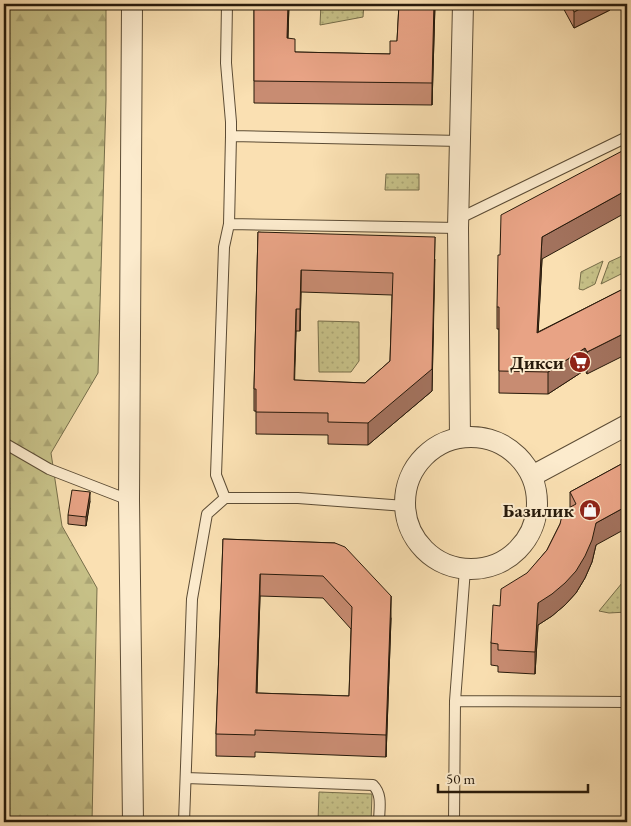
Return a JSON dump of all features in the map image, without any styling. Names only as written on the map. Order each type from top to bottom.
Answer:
[{"type":"street","points":[[132,4],[129,500],[133,822]]},
{"type":"street","points":[[460,438],[458,223],[463,4]]},
{"type":"street","points":[[532,476],[627,425]]},
{"type":"street","points":[[478,437],[494,442],[510,450],[522,461],[532,476],[537,493],[537,510],[533,527],[525,542],[499,564],[482,569],[448,566],[432,557],[420,546],[411,531],[405,506],[409,480],[417,465],[429,452],[444,443],[460,438],[478,437]]},
{"type":"lane","points":[[225,498],[216,475],[224,247],[229,224],[231,122],[226,63],[227,4]]},
{"type":"lane","points":[[231,136],[460,141]]},
{"type":"lane","points":[[229,224],[458,223],[627,137]]},
{"type":"lane","points":[[4,443],[49,469],[129,500]]},
{"type":"lane","points":[[184,822],[192,599],[207,514],[225,498],[298,498],[405,506]]},
{"type":"lane","points":[[454,822],[455,701],[465,569]]},
{"type":"lane","points":[[455,701],[627,702]]},
{"type":"lane","points":[[186,778],[373,785],[378,790],[380,798],[379,822]]},
{"type":"green space","points":[[4,4],[106,4],[106,100],[98,373],[51,453],[62,526],[97,588],[92,822],[4,822]]},
{"type":"green space","points":[[321,4],[364,4],[363,17],[320,25]]},
{"type":"green space","points":[[386,174],[419,174],[419,190],[385,190]]},
{"type":"green space","points":[[622,256],[627,258],[627,271],[601,284],[609,262]]},
{"type":"green space","points":[[603,261],[595,284],[583,290],[579,289],[581,272]]},
{"type":"green space","points":[[318,321],[359,322],[359,361],[351,372],[319,372]]},
{"type":"green space","points":[[627,577],[627,612],[609,613],[599,611]]},
{"type":"green space","points":[[319,792],[372,794],[371,822],[318,822]]},
{"type":"building","points":[[254,4],[288,4],[287,38],[295,39],[295,52],[390,54],[390,41],[397,41],[399,4],[434,4],[432,83],[254,81]]},
{"type":"building","points":[[570,4],[589,4],[574,12]]},
{"type":"building","points":[[624,150],[627,156],[627,190],[542,237],[537,333],[627,287],[627,332],[587,352],[585,348],[548,372],[499,371],[499,307],[497,307],[501,215]]},
{"type":"building","points":[[258,232],[435,237],[432,369],[368,423],[328,422],[328,413],[256,412],[256,389],[254,389]],"holes":[[[301,270],[393,273],[390,361],[365,383],[294,380],[296,309],[300,309]]]},
{"type":"building","points":[[627,461],[627,506],[596,523],[592,540],[576,571],[552,594],[538,603],[535,652],[498,650],[498,644],[491,643],[493,605],[500,606],[501,589],[527,573],[547,550],[560,524],[563,511],[576,504],[570,492]]},
{"type":"building","points":[[72,490],[90,492],[86,517],[68,515]]},
{"type":"building","points":[[223,539],[335,543],[345,547],[391,596],[386,735],[255,730],[255,735],[216,734]],"holes":[[[260,574],[323,576],[352,607],[349,696],[256,693]]]},
{"type":"place","name":"Дикси","points":[[580,362]]},
{"type":"place","name":"Базилик","points":[[590,510]]}]
